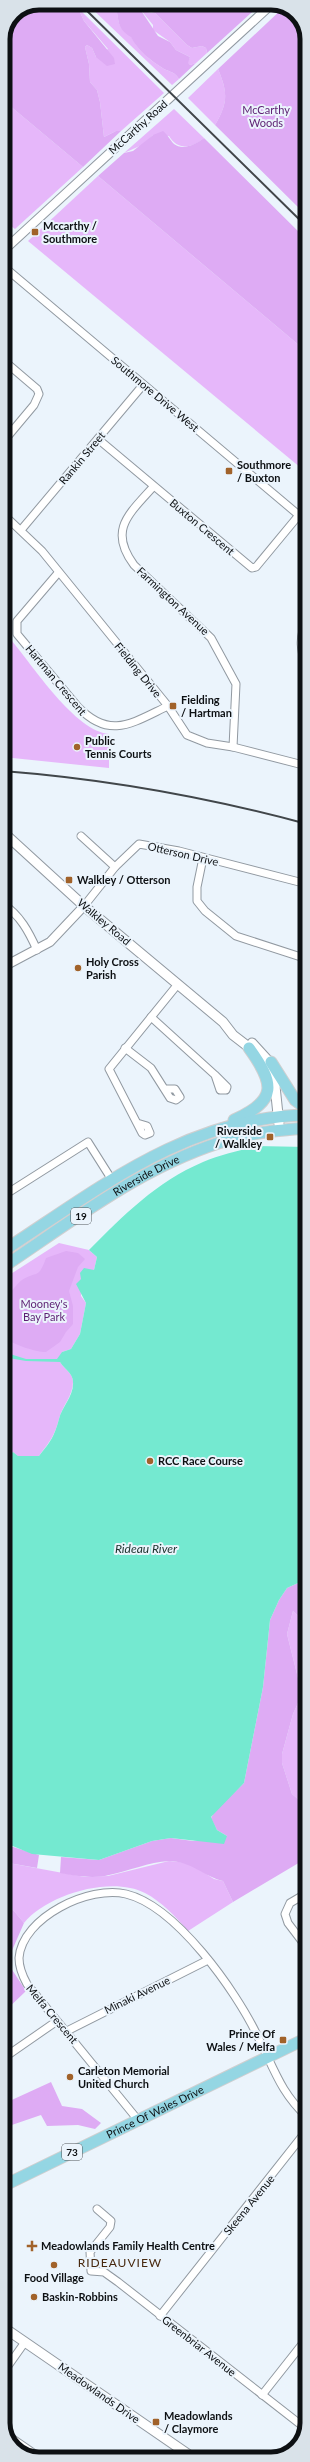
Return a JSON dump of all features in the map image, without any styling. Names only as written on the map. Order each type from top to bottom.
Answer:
[{"type":"main road","name":"Walkley Road","points":[[10,838],[84,906],[223,1022],[263,1062],[272,1076],[277,1091],[282,1130]]},
{"type":"main road","name":"Walkley Road","points":[[223,1022],[238,1032],[271,1062],[281,1086],[281,1117]]},
{"type":"main road","points":[[212,1130],[252,1112],[260,1106],[266,1096],[267,1082],[264,1072],[249,1048]]},
{"type":"main road","points":[[271,1062],[295,1100],[300,1104]]},
{"type":"main road","name":"Riverside Drive","points":[[10,1246],[112,1180],[164,1150],[212,1130],[281,1117],[300,1116]]},
{"type":"main road","name":"Riverside Drive","points":[[10,1262],[99,1204],[167,1164],[232,1139],[282,1130],[300,1129]]},
{"type":"main road","name":"Prince Of Wales Drive","points":[[10,2181],[300,2041]]},
{"type":"main road","name":"Meadowlands Drive","points":[[10,2332],[185,2452]]},
{"type":"street","name":"McCarthy Road","points":[[10,245],[265,10]]},
{"type":"street","name":"Southmore Drive West","points":[[10,272],[299,515]]},
{"type":"street","points":[[10,366],[37,389],[39,394],[34,405],[10,434]]},
{"type":"street","name":"Rankin Street","points":[[21,530],[143,385]]},
{"type":"street","name":"Buxton Crescent","points":[[98,439],[153,487],[252,568],[256,567],[299,515]]},
{"type":"street","name":"Farmington Avenue","points":[[153,487],[128,515],[122,528],[121,541],[126,554],[134,565],[211,638],[236,684],[237,709],[233,747]]},
{"type":"street","name":"Fielding Drive","points":[[10,520],[21,530],[58,573],[168,706],[187,736],[207,743],[233,747],[300,765]]},
{"type":"street","name":"Hartman Crescent","points":[[58,573],[17,621],[17,634],[88,718],[100,724],[114,727],[127,725],[168,706]]},
{"type":"street","points":[[82,836],[115,867]]},
{"type":"street","name":"Otterson Drive","points":[[84,906],[115,867],[139,844],[166,848],[300,882]]},
{"type":"street","points":[[203,858],[197,887],[197,901],[205,912],[236,936],[300,957]]},
{"type":"street","points":[[10,964],[38,950],[61,932],[84,906]]},
{"type":"street","points":[[10,909],[29,930],[38,950]]},
{"type":"street","points":[[137,1123],[109,1069],[178,984]]},
{"type":"street","points":[[151,1017],[215,1075]]},
{"type":"street","points":[[126,1048],[150,1068],[165,1089]]},
{"type":"street","points":[[10,1192],[88,1142],[112,1180]]},
{"type":"street","name":"Melfa Crescent","points":[[138,2120],[67,2031],[27,1984],[20,1971],[19,1958],[24,1941],[35,1926],[66,1904],[104,1894],[127,1894],[163,1913],[208,1960],[244,2012],[268,2057],[284,2093],[300,2110]]},
{"type":"street","points":[[300,1897],[290,1903],[285,1914],[288,1923],[300,1939]]},
{"type":"street","name":"Minaki Avenue","points":[[67,2031],[208,1960]]},
{"type":"street","points":[[10,2053],[58,2021]]},
{"type":"street","name":"Skeena Avenue","points":[[160,2316],[300,2139]]},
{"type":"street","name":"Greenbriar Avenue","points":[[97,2209],[110,2221],[110,2227],[90,2252],[91,2271],[104,2272],[300,2424]]},
{"type":"street","points":[[10,2363],[24,2342]]},
{"type":"street","points":[[262,2395],[300,2347]]},
{"type":"street","points":[[17,2442],[28,2450]]},
{"type":"green space","points":[[39,10],[79,10],[84,21],[114,58],[115,64],[107,66],[96,57],[92,48],[87,45],[85,47],[89,64],[90,82],[97,90],[100,102],[104,137],[116,131],[121,131],[83,167],[10,106],[11,33],[12,28],[18,18],[28,12]]},
{"type":"green space","points":[[79,10],[164,93],[121,131],[116,131],[104,137],[100,102],[97,90],[90,82],[89,64],[85,47],[87,45],[92,48],[96,57],[108,49],[84,21]]},
{"type":"green space","points":[[93,10],[116,10],[120,26],[131,36],[145,55],[159,66],[174,74],[179,79],[172,85]]},
{"type":"green space","points":[[116,10],[141,10],[158,36],[170,42],[176,50],[190,57],[188,63],[190,65],[196,63],[179,79],[174,74],[164,69],[145,55],[131,37],[122,30]]},
{"type":"green space","points":[[141,10],[155,13],[187,45],[192,48],[202,46],[206,48],[207,53],[196,63],[190,65],[187,63],[190,57],[176,50],[170,42],[153,30],[153,25]]},
{"type":"green space","points":[[144,10],[254,10],[207,53],[206,48],[202,46],[192,48],[187,45],[155,13]]},
{"type":"green space","name":"McCarthy Woods","points":[[280,11],[292,18],[297,26],[300,37],[300,209],[215,125],[222,110],[225,98],[224,85],[218,69]]},
{"type":"green space","points":[[218,69],[224,85],[225,98],[222,110],[215,125],[188,98]]},
{"type":"green space","points":[[10,106],[83,167],[15,229],[10,225]]},
{"type":"green space","points":[[174,109],[204,138],[190,146],[181,146],[173,141],[169,136],[153,135],[142,145],[124,153]]},
{"type":"green space","points":[[163,131],[174,144],[181,147],[193,144],[204,138],[300,233],[300,346],[98,176],[124,153],[133,151],[153,135]]},
{"type":"green space","points":[[98,176],[300,346],[300,467],[28,241]]},
{"type":"green space","points":[[10,635],[12,641],[43,681],[69,710],[82,722],[96,730],[109,734],[109,768],[10,758]]},
{"type":"green space","name":"Mooney's Bay Park","points":[[59,1243],[89,1250],[97,1257],[94,1270],[81,1279],[81,1296],[86,1303],[80,1334],[71,1349],[62,1352],[60,1362],[72,1376],[73,1387],[60,1414],[53,1435],[39,1456],[18,1456],[13,1452],[10,1454],[10,1274]]},
{"type":"green space","points":[[66,1251],[78,1253],[85,1259],[78,1267],[69,1291],[73,1306],[73,1324],[60,1342],[46,1352],[41,1352],[10,1341],[10,1292],[22,1280],[37,1274],[46,1258]]},
{"type":"green space","points":[[300,1580],[300,1618],[293,1611],[287,1634],[300,1686],[300,1698],[293,1714],[282,1754],[282,1763],[292,1794],[300,1801],[300,1862],[233,1902],[223,1881],[209,1876],[184,1863],[169,1861],[154,1863],[97,1877],[60,1873],[61,1857],[99,1860],[152,1841],[171,1838],[193,1841],[227,1836],[217,1830],[211,1818],[215,1811],[244,1783],[263,1687],[270,1620],[279,1600],[287,1588],[298,1583]]},
{"type":"green space","points":[[293,1611],[300,1618],[300,1686],[287,1634]]},
{"type":"green space","points":[[300,1698],[300,1801],[292,1794],[282,1763],[282,1754],[293,1714]]},
{"type":"green space","points":[[10,1846],[39,1855],[37,1868],[10,1863]]},
{"type":"green space","points":[[169,1861],[189,1863],[214,1879],[223,1881],[233,1902],[188,1931],[163,1905],[145,1893],[131,1888],[115,1886],[98,1887],[63,1896],[34,1913],[24,1923],[10,1906],[10,1863],[85,1877],[108,1876]]},
{"type":"green space","points":[[10,1906],[24,1923],[10,1955]]},
{"type":"green space","points":[[10,1967],[26,1991],[10,2006]]},
{"type":"green space","points":[[51,2082],[62,2106],[82,2109],[101,2123],[95,2129],[78,2125],[47,2126],[41,2115],[10,2126],[10,2101]]},
{"type":"water","name":"Rideau River","points":[[256,1146],[300,1147],[300,1580],[298,1583],[287,1588],[279,1600],[270,1620],[263,1687],[244,1783],[211,1817],[217,1830],[227,1836],[224,1844],[171,1838],[152,1841],[99,1860],[32,1854],[10,1845],[10,1454],[13,1452],[18,1456],[39,1456],[54,1435],[61,1414],[72,1392],[73,1379],[60,1362],[26,1361],[10,1358],[10,1354],[26,1359],[57,1359],[62,1352],[71,1349],[80,1334],[86,1303],[76,1284],[81,1279],[80,1273],[84,1268],[94,1270],[97,1257],[89,1250],[128,1212],[170,1179],[186,1170],[229,1153]]},
{"type":"railway","points":[[86,10],[300,220]]},
{"type":"railway","points":[[10,772],[42,774],[156,790],[232,805],[300,822]]},
{"type":"place","name":"Mccarthy / Southmore","points":[[35,232]]},
{"type":"place","name":"Southmore / Buxton","points":[[229,471]]},
{"type":"place","name":"Fielding / Hartman","points":[[173,706]]},
{"type":"place","name":"Public Tennis Courts","points":[[77,747]]},
{"type":"place","name":"Walkley / Otterson","points":[[69,880]]},
{"type":"place","name":"Holy Cross Parish","points":[[78,968]]},
{"type":"place","name":"Riverside / Walkley","points":[[270,1137]]},
{"type":"place","name":"RCC Race Course","points":[[150,1461]]},
{"type":"place","name":"Prince Of Wales / Melfa","points":[[283,2040]]},
{"type":"place","name":"Carleton Memorial United Church","points":[[70,2077]]},
{"type":"place","name":"Meadowlands Family Health Centre","points":[[32,2246]]},
{"type":"place","name":"Food Village","points":[[54,2265]]},
{"type":"place","name":"Baskin-Robbins","points":[[34,2297]]},
{"type":"place","name":"Meadowlands / Claymore","points":[[156,2422]]},
{"type":"district","name":"RIDEAUVIEW","points":[[120,2263]]}]
